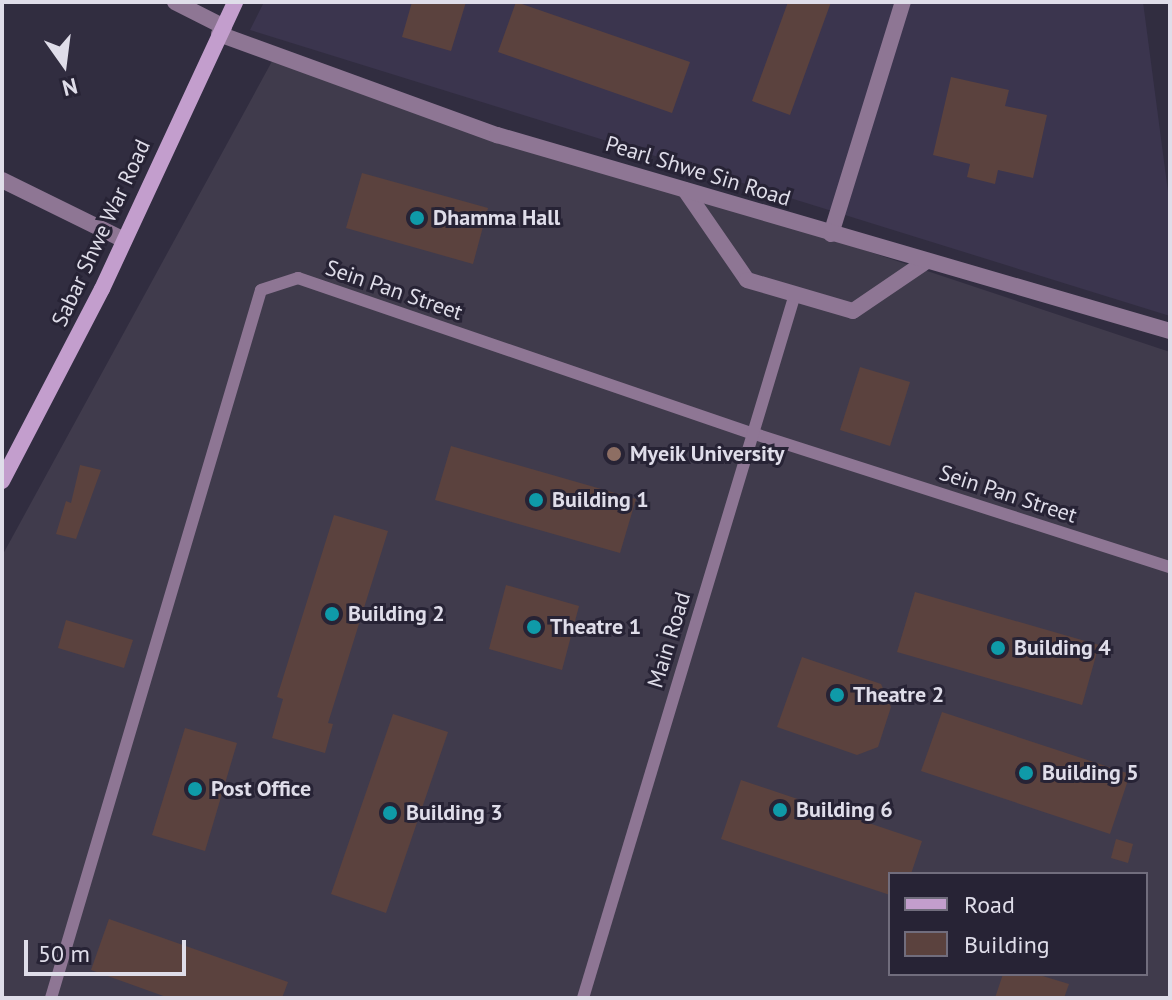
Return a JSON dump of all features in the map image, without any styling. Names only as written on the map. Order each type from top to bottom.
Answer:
[{"type":"main road","name":"Sabar Shwe War Road","points":[[2,481],[124,240],[235,2]]},
{"type":"street","name":"Pearl Shwe Sin Road","points":[[175,2],[221,31],[419,109],[925,262],[1170,331]]},
{"type":"street","points":[[831,234],[903,2]]},
{"type":"street","points":[[2,180],[124,240]]},
{"type":"street","points":[[685,190],[747,280],[853,311],[925,262]]},
{"type":"lane","name":"Sein Pan Street","points":[[51,998],[261,290],[298,278],[752,433],[1170,567]]},
{"type":"lane","name":"Main Road","points":[[583,998],[795,294]]},
{"type":"shaded area","points":[[264,2],[1143,2],[1170,207],[1170,316],[250,30]]},
{"type":"shaded area","name":"Myeik University","points":[[276,54],[1170,352],[1170,998],[2,998],[2,556]]},
{"type":"building","points":[[412,2],[466,2],[451,51],[402,37]]},
{"type":"building","points":[[516,2],[690,62],[672,113],[498,52]]},
{"type":"building","points":[[788,2],[831,2],[790,115],[752,101]]},
{"type":"building","points":[[951,77],[1009,90],[1005,106],[1047,115],[1033,178],[998,170],[995,184],[967,177],[970,164],[933,155]]},
{"type":"building","name":"Dhamma Hall","points":[[362,173],[488,208],[473,264],[346,228]]},
{"type":"building","points":[[860,367],[910,382],[890,446],[840,430]]},
{"type":"building","name":"Building 1","points":[[451,446],[636,499],[620,553],[435,500]]},
{"type":"building","points":[[80,465],[101,470],[76,539],[56,534],[66,501],[71,503]]},
{"type":"building","name":"Building 2","points":[[334,515],[388,531],[328,723],[333,724],[325,753],[272,738],[283,699],[277,697]]},
{"type":"building","name":"Theatre 1","points":[[506,585],[579,606],[562,670],[489,649]]},
{"type":"building","name":"Building 4","points":[[915,592],[1099,645],[1082,705],[897,652]]},
{"type":"building","points":[[66,620],[133,640],[124,668],[58,648]]},
{"type":"building","name":"Theatre 2","points":[[802,657],[881,684],[891,707],[878,747],[857,755],[777,727]]},
{"type":"building","name":"Building 5","points":[[942,712],[1130,774],[1110,834],[921,771]]},
{"type":"building","name":"Building 3","points":[[393,714],[448,732],[386,913],[331,894]]},
{"type":"building","name":"Post Office","points":[[185,728],[237,743],[205,851],[152,835]]},
{"type":"building","name":"Building 6","points":[[741,780],[922,841],[912,872],[888,872],[888,894],[721,839]]},
{"type":"building","points":[[1116,839],[1133,844],[1128,863],[1111,858]]},
{"type":"building","points":[[109,919],[288,982],[282,998],[169,998],[91,970]]},
{"type":"building","points":[[1002,976],[1043,976],[1069,984],[1064,998],[995,998]]},
{"type":"place","name":"Dhamma Hall","points":[[417,218]]},
{"type":"place","name":"Myeik University","points":[[614,454]]},
{"type":"place","name":"Building 1","points":[[536,500]]},
{"type":"place","name":"Building 2","points":[[332,614]]},
{"type":"place","name":"Theatre 1","points":[[534,627]]},
{"type":"place","name":"Building 4","points":[[998,648]]},
{"type":"place","name":"Theatre 2","points":[[837,695]]},
{"type":"place","name":"Building 5","points":[[1026,773]]},
{"type":"place","name":"Post Office","points":[[195,789]]},
{"type":"place","name":"Building 6","points":[[780,810]]},
{"type":"place","name":"Building 3","points":[[390,813]]}]
